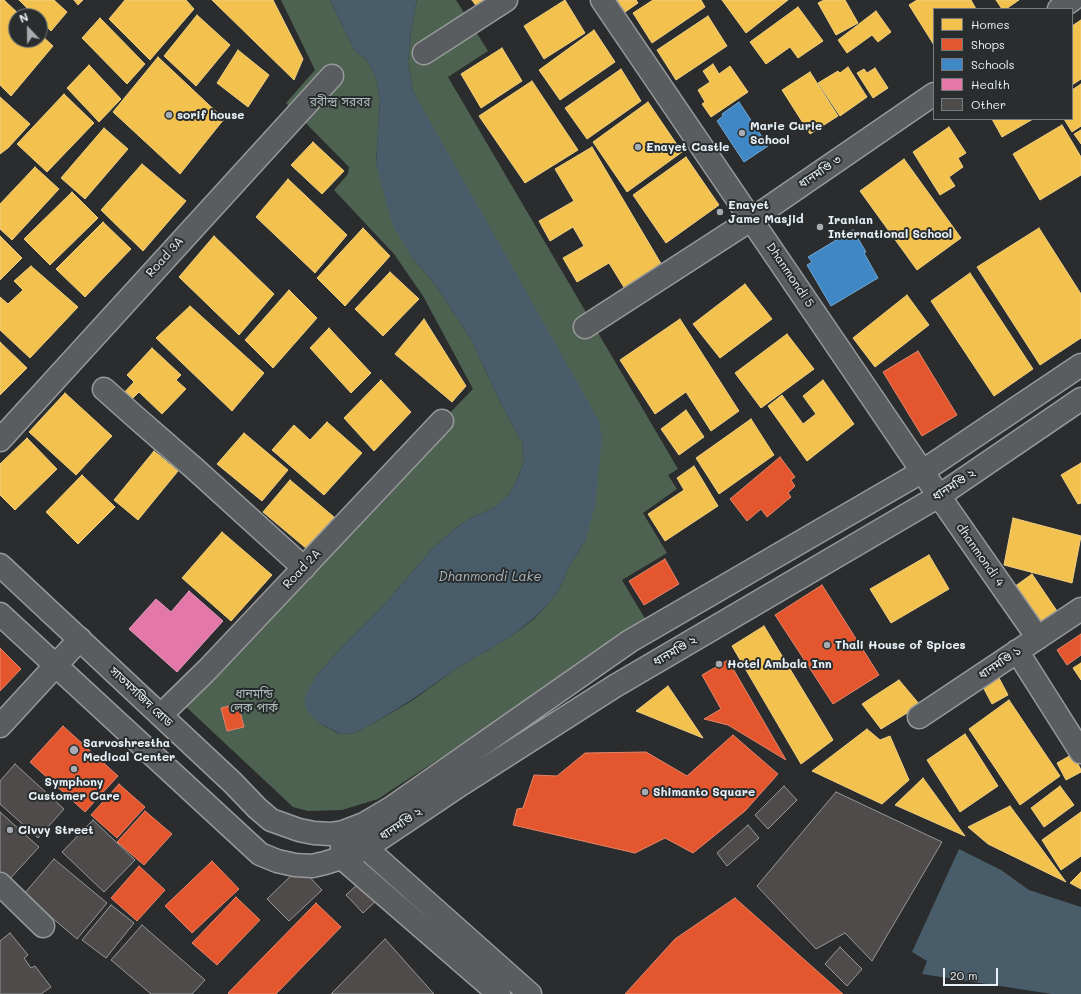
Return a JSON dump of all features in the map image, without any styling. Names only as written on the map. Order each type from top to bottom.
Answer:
[{"type":"street","points":[[424,53],[506,0]]},
{"type":"street","name":"Dhanmondi 5","points":[[602,0],[923,472]]},
{"type":"street","points":[[1060,8],[1072,0]]},
{"type":"street","name":"Road 3A","points":[[0,440],[332,76]]},
{"type":"street","name":"ধানমণ্ডি ৩","points":[[585,327],[752,219],[933,95]]},
{"type":"street","name":"ধানমণ্ডি ২","points":[[284,825],[314,833],[330,834],[343,832],[364,824],[391,808],[630,641],[923,472],[1081,364]]},
{"type":"street","points":[[104,389],[196,469],[304,568]]},
{"type":"street","name":"ধানমণ্ডি ২","points":[[56,666],[260,854],[277,861],[295,865],[312,866],[325,864],[354,854],[366,848],[460,784],[615,686],[939,496],[1081,399]]},
{"type":"street","name":"Road 2A","points":[[161,715],[208,669],[442,421]]},
{"type":"street","name":"dhanmondi 4","points":[[923,472],[1038,638]]},
{"type":"street","name":"সাতমসজিদ রোড","points":[[0,565],[233,782],[257,808],[271,820],[284,825]]},
{"type":"street","name":"ধানমণ্ডি ১","points":[[919,717],[1081,609]]},
{"type":"street","points":[[0,614],[56,666]]},
{"type":"street","points":[[0,726],[80,640]]},
{"type":"street","points":[[1017,651],[1081,752]]},
{"type":"street","points":[[343,832],[366,848],[530,994]]},
{"type":"street","points":[[343,832],[342,858],[499,994]]},
{"type":"street","points":[[0,884],[43,926]]},
{"type":"green space","name":"ধানমন্ডি লেক পার্ক","points":[[281,0],[330,0],[354,50],[367,60],[376,78],[380,98],[376,163],[413,259],[435,284],[472,341],[501,404],[522,442],[524,460],[517,480],[509,495],[494,508],[470,518],[453,530],[431,550],[385,604],[343,646],[317,675],[318,722],[339,734],[354,733],[413,700],[457,668],[510,637],[534,619],[558,592],[569,567],[585,541],[434,131],[413,91],[408,62],[411,30],[417,0],[456,0],[488,51],[448,77],[678,469],[668,475],[677,489],[643,513],[667,553],[622,580],[647,622],[378,799],[342,810],[308,811],[293,807],[183,704],[473,389],[423,296],[394,254],[334,190],[348,174],[349,167],[286,103],[315,70]]},
{"type":"water","name":"Dhanmondi Lake","points":[[330,0],[417,0],[411,30],[408,62],[413,91],[599,421],[602,437],[595,506],[585,541],[569,567],[558,592],[547,605],[533,619],[510,637],[457,668],[413,699],[374,723],[354,733],[340,734],[318,722],[309,713],[305,705],[305,696],[317,675],[343,646],[385,604],[431,550],[453,530],[470,518],[494,508],[509,495],[517,480],[524,460],[522,442],[501,404],[472,341],[435,284],[413,259],[392,224],[376,163],[380,98],[376,78],[367,60],[354,50]]},
{"type":"water","points":[[959,849],[1001,870],[1029,890],[1081,907],[1081,994],[1052,994],[922,974],[927,961],[912,952]]},
{"type":"building: Homes","points":[[0,0],[4,0],[12,8],[8,8],[8,48],[48,48],[48,41],[53,46],[11,96],[0,85]]},
{"type":"building: Homes","points":[[19,0],[54,0],[67,12],[51,31],[48,28],[48,8],[27,8]]},
{"type":"building: Homes","points":[[74,0],[83,0],[78,5]]},
{"type":"building: Homes","points":[[125,0],[186,0],[194,9],[150,60],[109,19]]},
{"type":"building: Homes","points":[[212,0],[273,0],[303,59],[294,80]]},
{"type":"building: Homes","points":[[472,0],[492,0],[479,10]]},
{"type":"building: Homes","points":[[565,0],[585,33],[544,59],[524,26]]},
{"type":"building: Homes","points":[[606,0],[636,0],[638,3],[618,17]]},
{"type":"building: Homes","points":[[653,0],[701,0],[705,7],[652,43],[633,13]]},
{"type":"building: Homes","points":[[722,0],[788,0],[746,33]]},
{"type":"building: Homes","points":[[824,0],[845,0],[858,23],[836,35],[818,3]]},
{"type":"building: Homes","points":[[917,0],[971,0],[975,8],[933,8],[933,43],[909,5]]},
{"type":"building: Homes","points":[[996,0],[1019,0],[1007,8],[1001,8]]},
{"type":"building: Homes","points":[[798,7],[823,41],[798,58],[790,47],[766,64],[750,42]]},
{"type":"building: Homes","points":[[876,11],[891,32],[878,42],[872,35],[847,53],[838,40]]},
{"type":"building: Homes","points":[[197,15],[230,45],[196,86],[164,56]]},
{"type":"building: Homes","points":[[708,16],[727,46],[676,80],[657,50]]},
{"type":"building: Homes","points":[[100,18],[145,64],[127,84],[82,38]]},
{"type":"building: Homes","points":[[1081,20],[1081,79],[1073,84],[1073,25]]},
{"type":"building: Homes","points":[[594,30],[615,62],[560,100],[539,70]]},
{"type":"building: Homes","points":[[502,48],[522,81],[481,108],[461,74]]},
{"type":"building: Homes","points":[[238,50],[269,75],[248,107],[217,83]]},
{"type":"building: Homes","name":"sorif house","points":[[158,57],[224,119],[180,174],[113,112]]},
{"type":"building: Homes","points":[[713,64],[719,74],[730,66],[748,92],[711,117],[702,104],[705,102],[698,90],[710,82],[703,71]]},
{"type":"building: Homes","points":[[89,65],[121,99],[99,122],[67,88]]},
{"type":"building: Homes","points":[[848,67],[867,97],[840,116],[818,83],[838,71],[840,73]]},
{"type":"building: Homes","points":[[875,68],[888,88],[873,98],[857,73],[864,69],[867,73]]},
{"type":"building: Homes","points":[[621,69],[641,101],[587,139],[565,108]]},
{"type":"building: Homes","points":[[810,72],[838,116],[810,134],[782,90]]},
{"type":"building: Homes","points":[[532,81],[578,150],[525,183],[479,116]]},
{"type":"building: Homes","points":[[1081,84],[1081,126],[1072,132],[1065,120],[1073,120],[1073,89]]},
{"type":"building: Homes","points":[[64,94],[94,123],[47,172],[17,144]]},
{"type":"building: Homes","points":[[0,97],[30,124],[8,148],[0,154]]},
{"type":"building: Homes","name":"Enayet Castle","points":[[648,102],[682,152],[627,192],[593,142]]},
{"type":"building: Homes","points":[[993,120],[1031,120],[1002,137]]},
{"type":"building: Homes","points":[[1062,125],[1081,157],[1081,175],[1040,200],[1013,154]]},
{"type":"building: Homes","points":[[949,127],[966,153],[958,158],[963,167],[949,177],[955,186],[940,195],[913,152]]},
{"type":"building: Homes","points":[[104,128],[128,149],[85,199],[61,178]]},
{"type":"building: Homes","points":[[1081,130],[1081,144],[1074,134]]},
{"type":"building: Homes","points":[[313,142],[344,171],[322,194],[291,165]]},
{"type":"building: Homes","points":[[592,147],[663,267],[625,289],[609,263],[577,282],[563,258],[584,246],[573,227],[550,241],[539,221],[574,201],[555,169]]},
{"type":"building: Homes","points":[[686,157],[719,205],[666,243],[633,195]]},
{"type":"building: Homes","points":[[904,159],[961,238],[917,270],[860,191]]},
{"type":"building: Homes","points":[[142,164],[186,201],[143,251],[101,210]]},
{"type":"building: Homes","points":[[35,167],[59,189],[12,240],[0,229],[0,204]]},
{"type":"building: Homes","points":[[288,179],[347,235],[315,273],[256,217]]},
{"type":"building: Homes","points":[[72,192],[98,218],[50,265],[24,239]]},
{"type":"building: Homes","points":[[103,222],[131,249],[85,297],[56,269]]},
{"type":"building: Homes","points":[[363,228],[390,256],[345,306],[317,278]]},
{"type":"building: Homes","points":[[1039,228],[1081,294],[1081,338],[1040,365],[977,267]]},
{"type":"building: Homes","points":[[0,236],[22,258],[0,280]]},
{"type":"building: Homes","points":[[214,236],[274,294],[239,335],[179,277]]},
{"type":"building: Homes","points":[[31,266],[78,307],[30,358],[0,330],[0,297],[8,304],[23,290],[14,281]]},
{"type":"building: Homes","points":[[390,272],[419,299],[383,336],[355,309]]},
{"type":"building: Homes","points":[[970,273],[1033,369],[994,396],[931,301]]},
{"type":"building: Homes","points":[[745,284],[772,319],[720,358],[693,324]]},
{"type":"building: Homes","points":[[289,290],[317,318],[273,368],[245,340]]},
{"type":"building: Homes","points":[[907,295],[929,325],[875,367],[853,338]]},
{"type":"building: Homes","points":[[190,306],[264,373],[232,411],[156,338]]},
{"type":"building: Homes","points":[[424,319],[466,386],[452,402],[395,354]]},
{"type":"building: Homes","points":[[680,319],[739,411],[711,431],[686,392],[655,414],[620,360]]},
{"type":"building: Homes","points":[[329,328],[371,373],[351,393],[310,348]]},
{"type":"building: Homes","points":[[787,334],[814,369],[761,408],[735,373]]},
{"type":"building: Homes","points":[[0,342],[27,368],[0,395]]},
{"type":"building: Homes","points":[[152,348],[181,375],[176,380],[186,389],[162,414],[139,392],[128,403],[121,396],[134,382],[127,375]]},
{"type":"building: Homes","points":[[381,380],[411,412],[374,451],[344,418]]},
{"type":"building: Homes","points":[[823,380],[854,424],[807,461],[768,406],[782,395],[803,424],[816,414],[803,396]]},
{"type":"building: Homes","points":[[65,393],[112,436],[76,475],[29,432]]},
{"type":"building: Homes","points":[[686,410],[704,437],[679,455],[661,429]]},
{"type":"building: Homes","points":[[751,419],[774,455],[719,494],[696,458]]},
{"type":"building: Homes","points":[[327,422],[362,453],[324,495],[272,450],[294,425],[310,440]]},
{"type":"building: Homes","points":[[244,433],[288,470],[262,501],[217,464]]},
{"type":"building: Homes","points":[[27,438],[57,469],[15,510],[0,495],[0,464]]},
{"type":"building: Homes","points":[[154,451],[178,471],[138,520],[114,500]]},
{"type":"building: Homes","points":[[1081,463],[1081,503],[1078,504],[1061,475]]},
{"type":"building: Homes","points":[[694,466],[718,506],[665,541],[648,514],[684,490],[677,478]]},
{"type":"building: Homes","points":[[82,475],[115,507],[78,544],[46,512]]},
{"type":"building: Homes","points":[[290,480],[334,517],[307,549],[263,512]]},
{"type":"building: Homes","points":[[1013,518],[1081,536],[1072,583],[1004,565]]},
{"type":"building: Homes","points":[[222,532],[272,575],[231,621],[182,578]]},
{"type":"building: Homes","points":[[929,555],[949,589],[891,623],[870,589]]},
{"type":"building: Homes","points":[[1032,574],[1059,614],[1041,627],[1014,587]]},
{"type":"building: Homes","points":[[764,626],[833,740],[801,764],[732,646]]},
{"type":"building: Homes","points":[[1081,663],[1081,680],[1073,668]]},
{"type":"building: Homes","points":[[999,678],[1008,695],[992,704],[983,687]]},
{"type":"building: Homes","points":[[899,680],[920,705],[881,729],[862,704]]},
{"type":"building: Homes","points":[[668,686],[703,738],[636,711]]},
{"type":"building: Homes","points":[[1009,700],[1060,776],[1020,805],[969,729]]},
{"type":"building: Homes","points":[[867,729],[880,740],[890,736],[909,780],[882,804],[812,771]]},
{"type":"building: Homes","points":[[965,734],[998,786],[960,812],[927,760]]},
{"type":"building: Homes","points":[[1073,754],[1081,772],[1066,780],[1057,763]]},
{"type":"building: Homes","points":[[923,778],[965,836],[895,805]]},
{"type":"building: Homes","points":[[1060,786],[1074,805],[1044,827],[1031,808]]},
{"type":"building: Homes","points":[[1010,806],[1066,882],[988,844],[968,827]]},
{"type":"building: Homes","points":[[1081,812],[1081,856],[1061,870],[1042,840]]},
{"type":"building: Homes","points":[[1081,872],[1081,889],[1070,883]]},
{"type":"building: Shops","points":[[918,351],[957,415],[922,436],[883,372]]},
{"type":"building: Shops","points":[[780,457],[795,477],[791,480],[795,486],[788,493],[791,497],[767,517],[761,509],[747,521],[730,499]]},
{"type":"building: Shops","points":[[665,559],[679,584],[644,605],[629,581]]},
{"type":"building: Shops","name":"Thali House of Spices","points":[[822,585],[879,675],[833,704],[775,615]]},
{"type":"building: Shops","points":[[1081,634],[1081,655],[1067,665],[1057,650]]},
{"type":"building: Shops","points":[[0,648],[21,669],[0,691]]},
{"type":"building: Shops","points":[[728,660],[786,760],[728,725],[704,719],[721,709],[702,675]]},
{"type":"building: Shops","points":[[238,704],[244,727],[227,731],[221,708]]},
{"type":"building: Shops","name":"Symphony Customer Care","points":[[63,726],[118,776],[85,812],[30,762]]},
{"type":"building: Shops","name":"Shimanto Square","points":[[733,735],[778,774],[745,811],[693,853],[665,838],[635,853],[513,825],[517,809],[523,808],[534,775],[557,776],[585,753],[646,752],[687,776]]},
{"type":"building: Shops","points":[[119,784],[145,807],[117,838],[91,815]]},
{"type":"building: Shops","points":[[145,811],[172,834],[144,865],[117,842]]},
{"type":"building: Shops","points":[[212,861],[239,889],[192,933],[165,906]]},
{"type":"building: Shops","points":[[139,866],[165,890],[137,921],[111,898]]},
{"type":"building: Shops","points":[[236,897],[260,920],[217,965],[192,943]]},
{"type":"building: Shops","points":[[735,898],[843,994],[625,994],[675,939]]},
{"type":"building: Shops","points":[[316,903],[341,927],[276,994],[229,994],[228,993]]},
{"type":"building: Schools","name":"Marie Curie School","points":[[739,102],[768,146],[744,162],[717,121],[723,116],[722,114]]},
{"type":"building: Schools","points":[[853,230],[866,252],[864,253],[878,278],[831,306],[807,265],[812,262],[808,257]]},
{"type":"building: Health","points":[[189,591],[223,621],[177,672],[129,629],[156,599],[171,612]]},
{"type":"building: Other","points":[[15,764],[64,809],[38,838],[0,804],[0,781]]},
{"type":"building: Other","points":[[784,786],[797,800],[768,829],[755,815]]},
{"type":"building: Other","points":[[836,792],[942,842],[872,961],[845,933],[816,949],[757,886]]},
{"type":"building: Other","name":"Civvy Street","points":[[0,812],[39,847],[8,881],[0,874]]},
{"type":"building: Other","points":[[93,820],[135,860],[104,892],[62,852]]},
{"type":"building: Other","points":[[748,825],[759,838],[727,866],[717,853]]},
{"type":"building: Other","points":[[389,855],[406,873],[363,913],[346,895]]},
{"type":"building: Other","points":[[54,859],[107,903],[77,939],[24,894]]},
{"type":"building: Other","points":[[300,867],[322,890],[289,921],[267,899]]},
{"type":"building: Other","points":[[111,905],[134,923],[106,958],[82,940]]},
{"type":"building: Other","points":[[142,925],[205,980],[192,994],[151,994],[111,960]]},
{"type":"building: Other","points":[[10,933],[28,955],[24,958],[31,968],[35,966],[51,987],[41,994],[0,994],[0,941]]},
{"type":"building: Other","points":[[385,939],[434,994],[331,994]]},
{"type":"building: Other","points":[[840,947],[862,969],[847,986],[825,964]]},
{"type":"place","name":"sorif house","points":[[169,115]]},
{"type":"place","name":"Marie Curie School","points":[[742,133]]},
{"type":"place","name":"Enayet Castle","points":[[638,147]]},
{"type":"place","name":"Enayet Jame Masjid","points":[[720,212]]},
{"type":"place","name":"Iranian International School","points":[[820,227]]},
{"type":"place","name":"Thali House of Spices","points":[[827,645]]},
{"type":"place","name":"Hotel Ambala Inn","points":[[719,664]]},
{"type":"place","name":"Sarvoshrestha Medical Center","points":[[74,750]]},
{"type":"place","name":"Symphony Customer Care","points":[[74,769]]},
{"type":"place","name":"Shimanto Square","points":[[645,792]]},
{"type":"place","name":"Civvy Street","points":[[10,830]]},
{"type":"park label","name":"রবীন্দ্র সরবর","points":[[340,102]]}]
